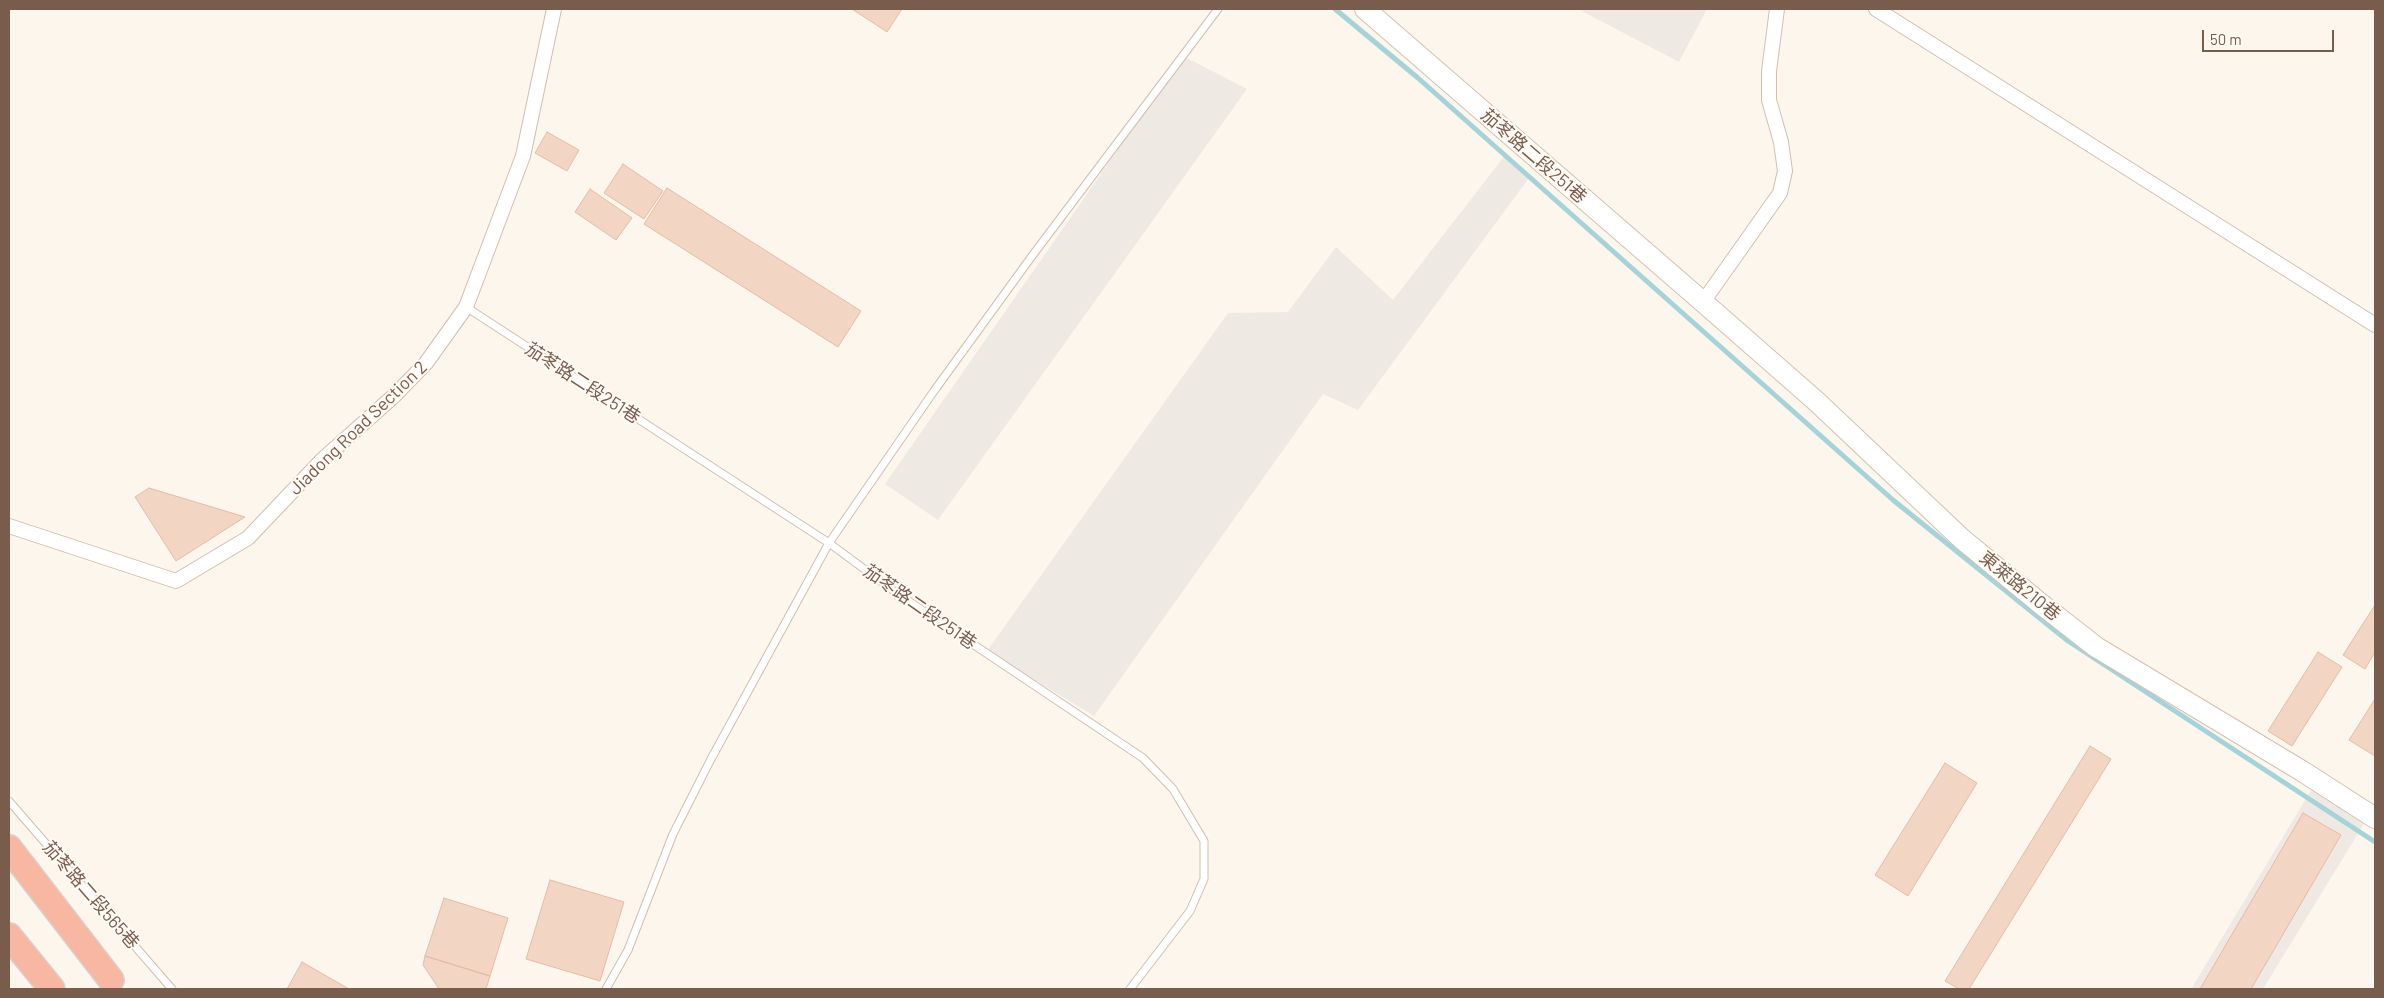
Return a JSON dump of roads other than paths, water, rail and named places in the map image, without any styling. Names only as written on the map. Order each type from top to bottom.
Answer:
[{"type":"highway","points":[[9,848],[115,985]]},
{"type":"highway","points":[[9,872],[115,985]]},
{"type":"highway","points":[[9,936],[52,989]]},
{"type":"highway","points":[[9,960],[38,989]]},
{"type":"street","name":"Jiadong Road Section 2","points":[[9,526],[176,581],[248,538],[322,460],[396,395],[420,369],[466,307],[523,156],[554,9]]},
{"type":"street","name":"茄苳路二段251巷","points":[[1366,9],[1704,302]]},
{"type":"street","points":[[1704,302],[1780,193],[1785,171],[1781,142],[1769,100],[1769,71],[1777,9]]},
{"type":"street","points":[[1876,9],[2375,325]]},
{"type":"street","name":"東萊路210巷","points":[[1704,302],[1816,401],[1962,539],[2096,647],[2302,771],[2375,818]]},
{"type":"lane","points":[[606,989],[628,950],[677,825],[710,759],[829,543],[934,391],[1032,256],[1218,9]]},
{"type":"lane","name":"茄苳路二段251巷","points":[[466,307],[829,543],[898,594],[1143,758],[1173,790],[1204,841],[1204,880],[1190,911],[1130,989]]},
{"type":"lane","name":"茄苳路二段565巷","points":[[9,801],[172,989]]},
{"type":"waterway","points":[[1335,9],[1418,78],[1893,500],[2068,641],[2375,842]]}]
